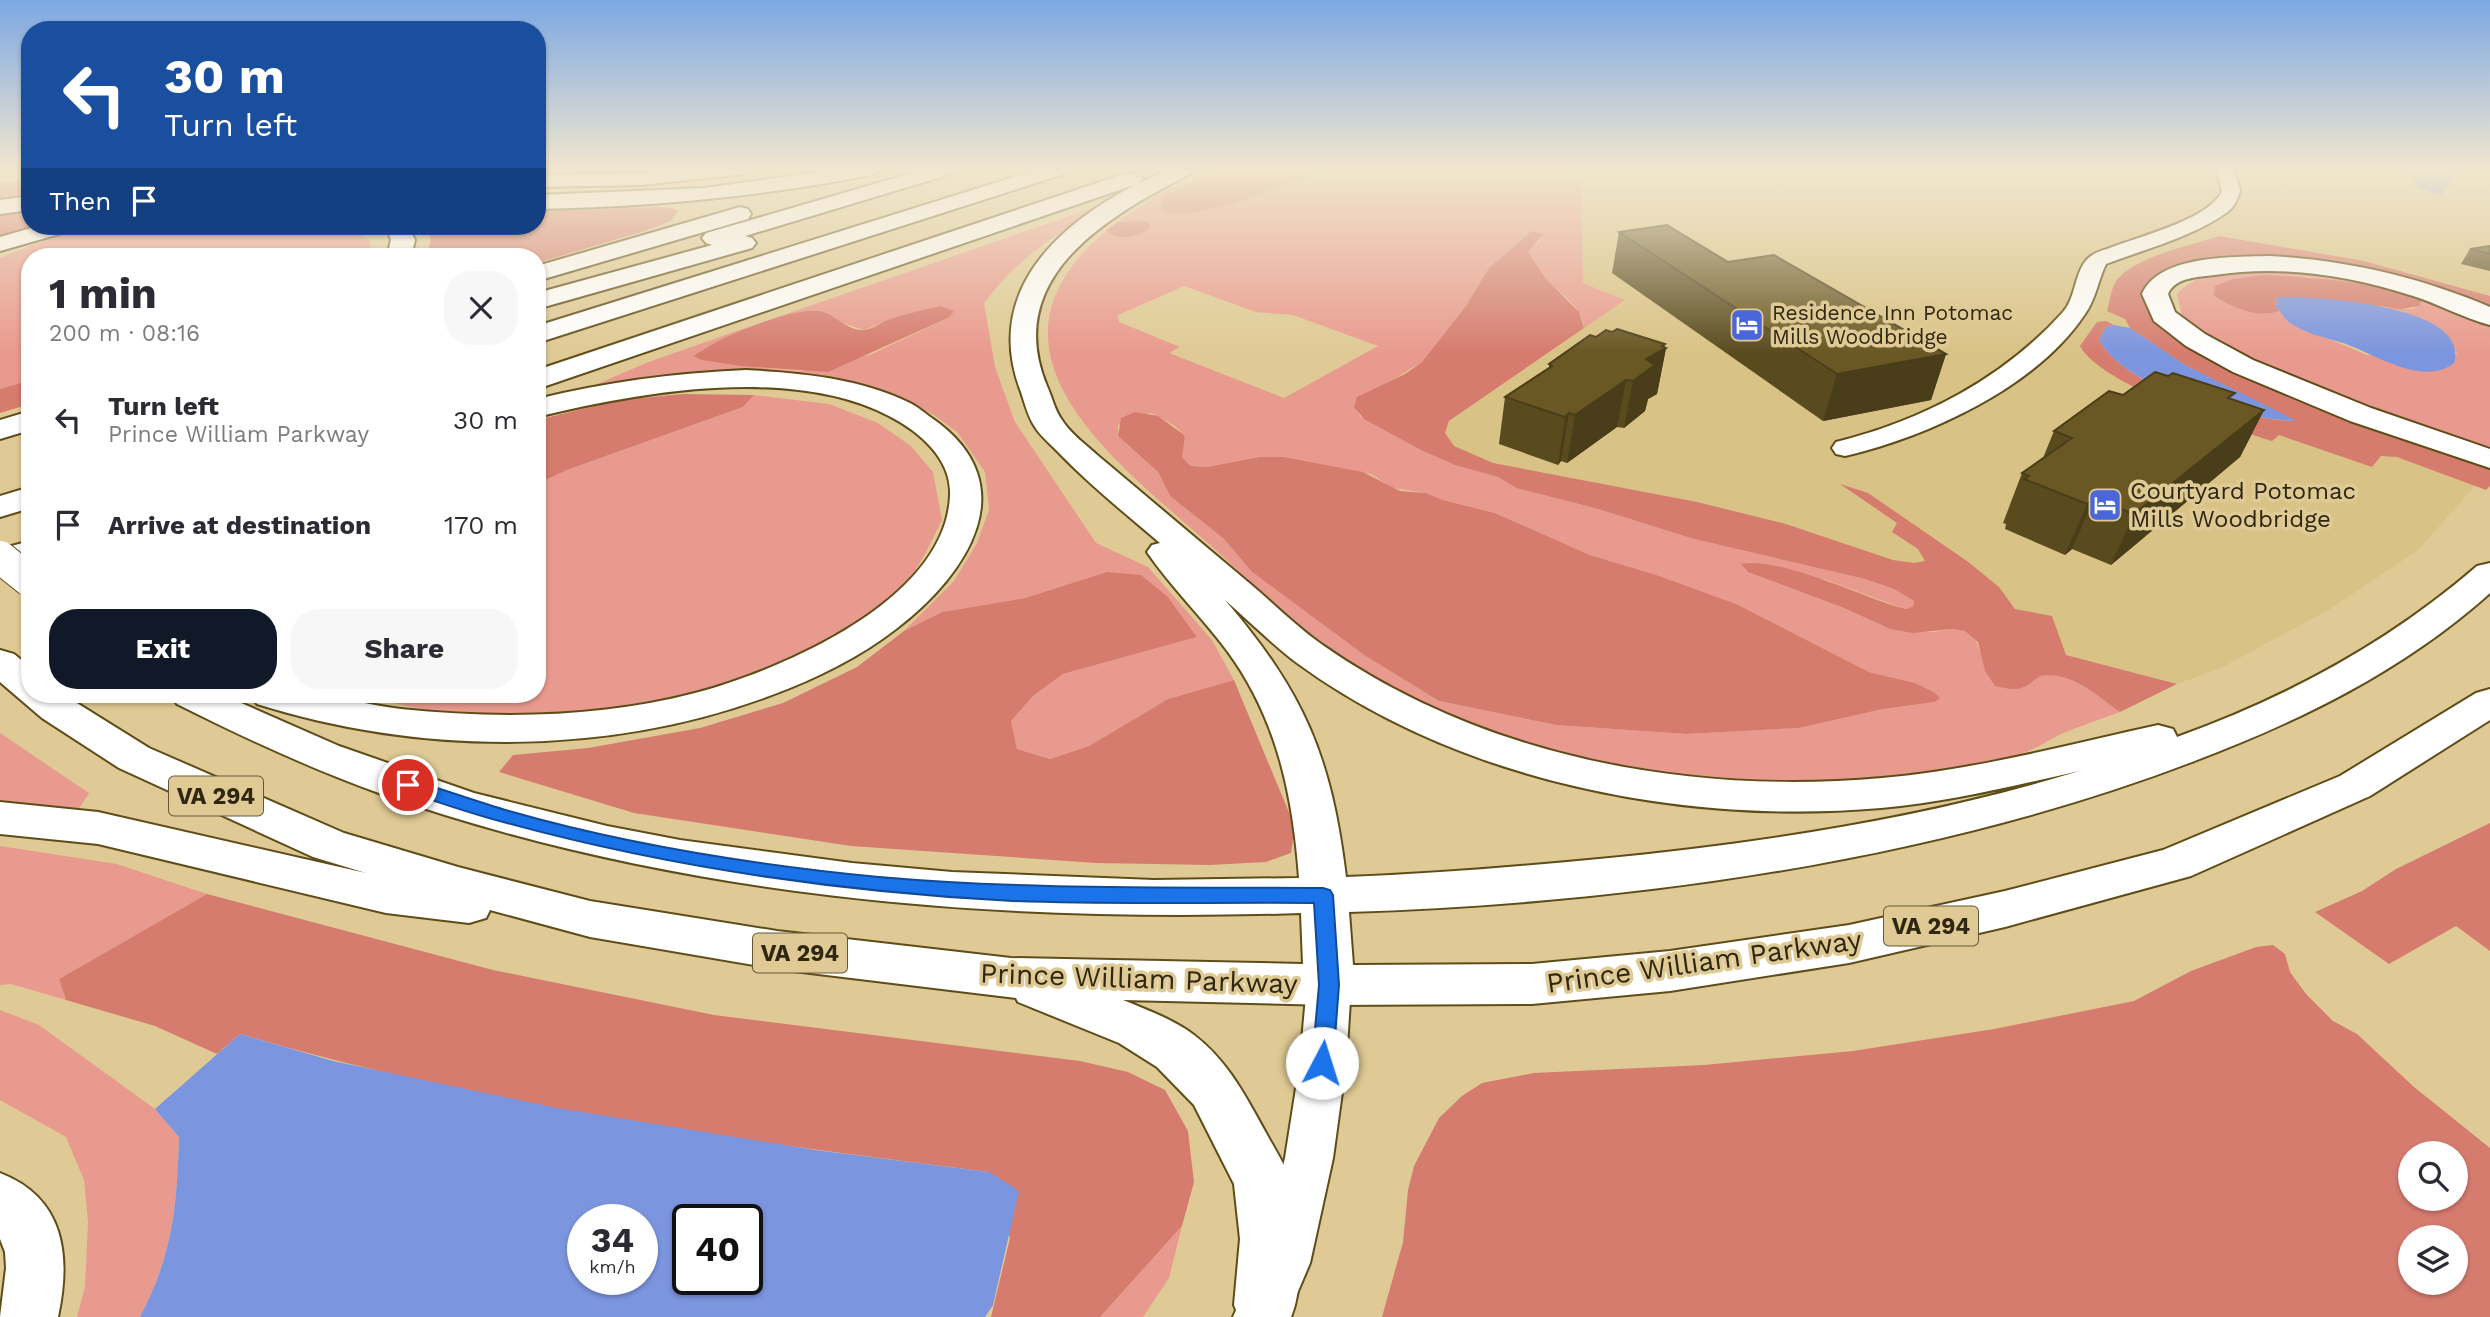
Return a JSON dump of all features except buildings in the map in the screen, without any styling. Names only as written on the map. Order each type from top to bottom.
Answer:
[{"type":"highway","points":[[546,271],[684,230]]},
{"type":"highway","points":[[546,289],[742,230]]},
{"type":"highway","points":[[546,298],[791,230]]},
{"type":"highway","points":[[546,332],[866,230]]},
{"type":"highway","points":[[546,377],[981,230]]},
{"type":"highway","points":[[1082,230],[1043,272],[1029,298],[1022,341],[1025,367],[1048,424],[1085,461],[1216,613],[1280,704],[1296,739],[1313,799],[1329,985]]},
{"type":"highway","points":[[0,244],[31,235]]},
{"type":"highway","points":[[2490,317],[2444,298],[2385,281],[2286,265],[2229,265],[2189,271],[2161,284],[2155,293],[2155,303],[2162,315],[2175,327],[2205,346],[2344,409],[2490,459]]},
{"type":"highway","points":[[307,703],[378,719],[435,726],[494,728],[580,726],[625,721],[685,709],[743,692],[796,671],[842,648],[881,623],[913,596],[938,568],[955,540],[965,513],[966,479],[950,447],[912,416],[876,400],[840,389],[771,380],[684,382],[596,394],[546,406]]},
{"type":"highway","points":[[0,430],[21,424]]},
{"type":"highway","points":[[0,454],[21,448]]},
{"type":"highway","points":[[1085,461],[1310,654],[1347,680],[1402,710],[1464,737],[1532,759],[1629,783],[1696,793],[1764,797],[1828,797],[1884,793],[1928,787],[2270,716]]},
{"type":"highway","points":[[0,507],[21,500]]},
{"type":"highway","points":[[0,559],[21,553]]},
{"type":"highway","points":[[0,559],[21,574]]},
{"type":"highway","points":[[206,703],[244,723],[358,769],[470,805],[622,845],[722,863],[878,884],[1014,893],[1323,895],[1474,888],[1676,870],[1809,850],[1957,820],[2048,797],[2150,765],[2327,690],[2398,649],[2464,598],[2490,574]]},
{"type":"highway","points":[[0,662],[21,680]]},
{"type":"highway","name":"Prince William Parkway","points":[[49,703],[134,758],[329,845],[458,884],[590,919],[777,950],[1011,978],[1329,985],[1532,984],[1670,971],[1849,944],[2005,909],[2175,864],[2355,786],[2490,702]]},
{"type":"highway","points":[[2355,786],[2490,725]]},
{"type":"highway","points":[[0,818],[98,828],[386,895],[590,919]]},
{"type":"highway","points":[[1011,978],[1137,1028],[1177,1051],[1213,1088],[1262,1181],[1270,1239],[1263,1311]]},
{"type":"highway","points":[[0,1200],[16,1211],[35,1244],[37,1278],[27,1317]]},
{"type":"street","points":[[1845,448],[1896,434],[1985,389],[2032,356],[2076,312],[2090,271],[2098,260],[2174,230]]},
{"type":"street","points":[[1263,1311],[1284,1263],[1308,1158],[1322,1063],[1329,985]]},
{"type":"shaded area","points":[[0,230],[19,230],[0,235]]},
{"type":"shaded area","points":[[546,230],[646,230],[546,260],[546,248],[429,248],[430,235],[546,235]]},
{"type":"shaded area","points":[[1028,230],[1065,230],[1026,258],[984,303],[995,367],[1015,422],[1096,543],[1148,567],[1212,640],[1234,680],[1168,699],[1089,746],[1050,759],[1017,749],[1011,721],[1033,696],[1063,674],[1197,637],[1168,597],[1108,572],[1025,598],[942,612],[904,631],[954,581],[977,543],[989,510],[985,472],[957,432],[934,415],[902,399],[850,383],[597,387],[597,384],[646,363],[751,326],[703,349],[695,356],[701,360],[740,366],[801,371],[872,354],[950,317],[954,311],[887,321],[864,330],[806,311],[769,320]]},
{"type":"shaded area","points":[[1143,230],[1582,230],[1583,283],[1625,300],[1584,328],[1575,307],[1544,277],[1528,252],[1542,238],[1531,231],[1489,268],[1466,306],[1422,362],[1354,403],[1360,416],[1445,461],[1498,477],[1516,488],[1598,509],[1694,539],[1865,579],[1894,589],[1914,601],[1913,606],[1907,609],[1899,607],[1829,581],[1748,562],[1756,575],[1844,608],[1890,629],[1965,631],[1974,636],[1982,656],[2006,688],[2023,686],[2041,676],[2063,677],[2084,686],[2120,712],[2061,734],[2024,753],[1957,772],[1904,782],[1855,785],[1681,782],[1633,775],[1509,737],[1454,718],[1402,695],[1332,651],[1270,599],[1135,478],[1099,441],[1070,402],[1052,361],[1049,319],[1066,276],[1106,231],[1120,237],[1142,233]],"holes":[[[1184,286],[1256,312],[1293,315],[1378,346],[1284,398],[1169,353],[1180,347],[1119,322],[1118,315]],[[1150,413],[1171,424],[1184,436],[1182,457],[1191,466],[1207,467],[1259,457],[1284,457],[1371,474],[1393,488],[1426,493],[1495,513],[1590,555],[1667,579],[1754,614],[1869,672],[1915,683],[1934,692],[1935,702],[1883,709],[1799,728],[1686,734],[1556,725],[1439,701],[1364,655],[1252,572],[1224,539],[1170,496],[1158,472],[1118,436],[1118,425]]]},
{"type":"shaded area","points":[[1145,230],[1134,236],[1122,237],[1106,231]]},
{"type":"shaded area","points":[[1582,230],[2490,230],[2490,299],[2203,251],[2135,311],[2481,479],[2418,550],[2330,609],[2221,668],[2177,684],[2066,655],[2004,606],[1911,566],[1786,524],[1437,452],[1449,422],[1624,300],[1583,283]]},
{"type":"shaded area","points":[[1531,231],[1544,234],[1528,252],[1546,279],[1579,312],[1584,328],[1449,421],[1445,433],[1454,446],[1493,463],[1697,502],[1786,524],[1893,560],[1914,563],[1925,561],[1918,549],[1892,532],[1897,523],[1840,484],[1868,493],[1967,561],[1999,587],[2015,609],[2052,616],[2066,655],[2177,684],[2120,712],[2084,686],[2063,677],[2041,676],[2020,688],[1995,686],[1985,671],[1978,642],[1965,631],[1952,629],[1913,633],[1890,629],[1844,608],[1748,572],[1741,564],[1757,563],[1797,571],[1898,607],[1907,609],[1913,606],[1914,601],[1894,589],[1865,579],[1694,539],[1598,509],[1516,488],[1498,477],[1455,465],[1421,450],[1364,419],[1354,407],[1357,397],[1405,374],[1422,362],[1466,306],[1489,268]]},
{"type":"shaded area","points":[[66,235],[362,235],[370,241],[369,248],[26,248]]},
{"type":"shaded area","points":[[2219,236],[2364,261],[2490,296],[2490,306],[2444,291],[2223,261],[2145,295],[2148,308],[2157,319],[2490,466],[2490,486],[2486,490],[2397,457],[2381,456],[2372,467],[2279,435],[2272,441],[2168,403],[2113,375],[2092,360],[2080,346],[2097,322],[2106,321],[2114,325],[2106,327],[2099,340],[2113,358],[2159,387],[2216,408],[2244,415],[2294,421],[2185,365],[2130,328],[2125,319],[2107,311],[2115,283],[2137,264]]},
{"type":"shaded area","points":[[21,250],[21,383],[0,389],[0,258]]},
{"type":"shaded area","points":[[2248,269],[2318,273],[2392,287],[2490,322],[2490,452],[2402,424],[2268,369],[2216,342],[2182,316],[2177,294],[2185,287],[2201,278]],"holes":[[[2308,277],[2413,296],[2420,306],[2411,309],[2386,307],[2419,317],[2438,328],[2453,344],[2457,355],[2367,355],[2287,321],[2280,311],[2254,313],[2214,296]]]},
{"type":"shaded area","points":[[2264,275],[2346,282],[2389,289],[2421,300],[2420,306],[2401,309],[2277,297],[2276,307],[2280,311],[2262,314],[2238,308],[2214,296],[2215,286],[2233,279]]},
{"type":"shaded area","points":[[940,306],[954,311],[950,317],[828,372],[740,366],[701,360],[694,356],[754,325],[791,314],[806,311],[825,312],[851,328],[863,330],[894,318]]},
{"type":"shaded area","points":[[21,383],[21,407],[0,413],[0,389]]},
{"type":"shaded area","points":[[683,394],[754,395],[743,407],[546,480],[546,418],[620,400]]},
{"type":"shaded area","points":[[754,395],[829,404],[878,423],[911,446],[933,472],[942,520],[905,585],[840,634],[798,657],[705,692],[656,704],[607,713],[515,720],[436,712],[393,703],[546,703],[546,480],[743,407]]},
{"type":"shaded area","points":[[1135,412],[1158,416],[1183,434],[1185,438],[1182,457],[1191,466],[1207,467],[1259,457],[1284,457],[1363,472],[1400,491],[1426,493],[1495,513],[1590,555],[1736,604],[1869,672],[1915,683],[1940,698],[1935,702],[1883,709],[1799,728],[1686,734],[1556,725],[1439,701],[1364,655],[1252,572],[1224,539],[1170,496],[1158,472],[1118,436],[1121,418]]},
{"type":"shaded area","points":[[1107,572],[1141,575],[1168,597],[1197,637],[1063,674],[1033,696],[1011,721],[1017,749],[1050,759],[1089,746],[1168,699],[1234,680],[1295,827],[1291,853],[1266,862],[1210,865],[1096,863],[851,846],[634,813],[499,772],[513,755],[588,748],[700,728],[783,703],[857,667],[904,631],[942,612],[1025,598]]},
{"type":"shaded area","points":[[0,733],[89,793],[79,809],[0,802]]},
{"type":"shaded area","points":[[2490,823],[2490,951],[2456,926],[2389,964],[2315,912],[2362,891],[2396,869]]},
{"type":"shaded area","points":[[0,846],[117,864],[207,894],[59,979],[66,1000],[11,984],[0,985]]},
{"type":"shaded area","points":[[207,894],[493,970],[714,1015],[1080,1061],[1128,1072],[1165,1090],[1188,1131],[1194,1182],[1182,1226],[1100,1317],[991,1317],[1010,1238],[989,1172],[706,1134],[518,1101],[424,1082],[240,1034],[217,1054],[155,1026],[66,1000],[59,979]]},
{"type":"shaded area","points":[[2273,945],[2285,954],[2290,972],[2306,994],[2333,1021],[2357,1034],[2414,1087],[2490,1148],[2490,1317],[1382,1317],[1403,1242],[1408,1190],[1414,1166],[1439,1118],[1462,1096],[1482,1083],[1534,1073],[1704,1065],[1853,1051],[1994,1029],[2134,1001],[2191,971],[2256,947]]},
{"type":"shaded area","points":[[0,1010],[39,1025],[155,1109],[179,1137],[177,1185],[171,1229],[160,1272],[140,1317],[77,1317],[85,1287],[88,1222],[84,1180],[66,1137],[0,1100]]},
{"type":"shaded area","points":[[1182,1226],[1169,1278],[1143,1317],[1100,1317]]},
{"type":"water","points":[[2277,297],[2354,302],[2386,307],[2415,316],[2439,328],[2453,343],[2454,363],[2442,370],[2429,372],[2400,367],[2296,327],[2286,320],[2276,307]]},
{"type":"water","points":[[2114,325],[2130,328],[2185,365],[2297,421],[2217,408],[2160,388],[2134,374],[2114,358],[2099,340],[2106,327]]},
{"type":"water","points":[[240,1034],[333,1061],[557,1108],[815,1150],[989,1172],[1019,1191],[993,1305],[985,1317],[140,1317],[160,1272],[171,1229],[177,1185],[179,1137],[155,1109]]},
{"type":"place","name":"Residence Inn Potomac Mills Woodbridge","points":[[1747,325]]},
{"type":"place","name":"Courtyard Potomac Mills Woodbridge","points":[[2105,505]]},
{"type":"route","points":[[408,785],[508,817],[622,845],[746,867],[878,884],[1014,893],[1323,895],[1329,985],[1322,1063]]}]
